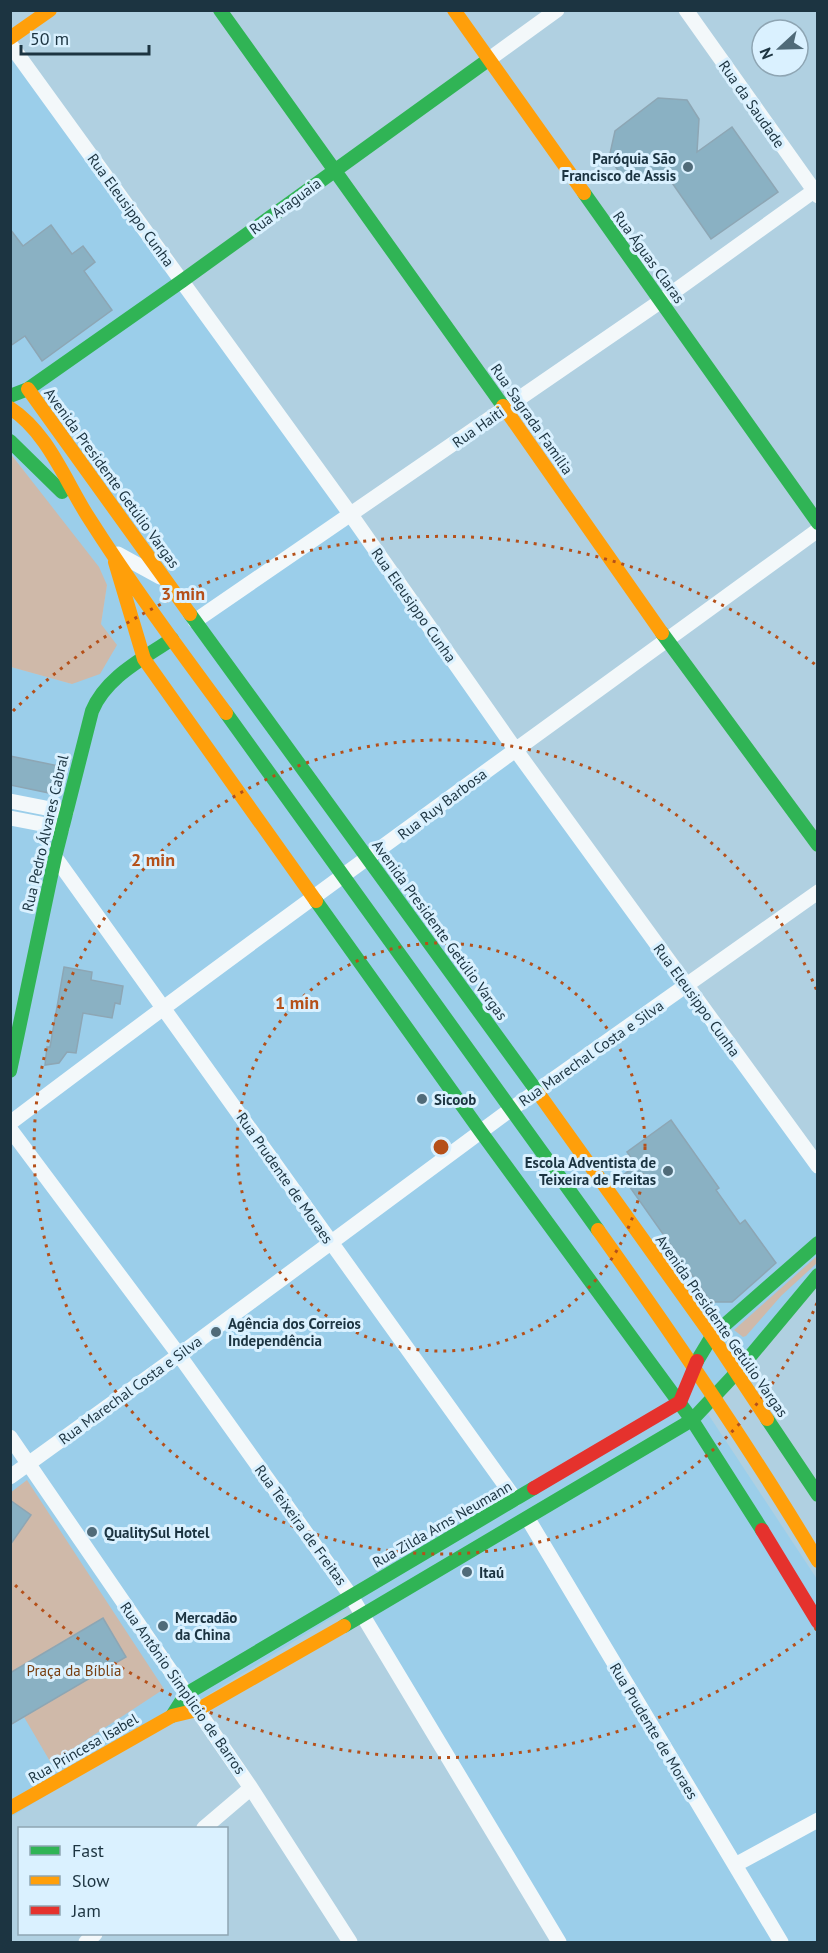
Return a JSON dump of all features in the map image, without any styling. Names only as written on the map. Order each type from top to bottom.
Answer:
[{"type":"street","points":[[10,38],[50,10]]},
{"type":"street","name":"Rua Sagrada Família","points":[[220,10],[667,640],[818,845]]},
{"type":"street","name":"Rua Águas Claras","points":[[454,10],[818,523]]},
{"type":"street","name":"Rua Araguaia","points":[[10,396],[28,389],[183,281],[557,10]]},
{"type":"street","name":"Rua da Saudade","points":[[686,10],[816,192]]},
{"type":"street","name":"Rua Eleusippo Cunha","points":[[10,44],[351,514],[515,749],[818,1166]]},
{"type":"street","name":"Rua Haiti","points":[[195,621],[816,192]]},
{"type":"street","name":"Avenida Presidente Getúlio Vargas","points":[[28,389],[537,1091],[712,1336],[818,1495]]},
{"type":"street","points":[[10,408],[22,416],[37,432],[87,515],[172,639],[694,1365],[789,1511],[818,1561]]},
{"type":"street","points":[[10,441],[87,515]]},
{"type":"street","name":"Rua Ruy Barbosa","points":[[10,1123],[515,749],[818,530]]},
{"type":"street","points":[[112,551],[166,580]]},
{"type":"street","points":[[112,551],[144,659],[312,899],[680,1402],[774,1548],[818,1622]]},
{"type":"street","name":"Rua Pedro Álvares Cabral","points":[[10,1071],[55,857],[88,723],[95,704],[102,693],[131,667],[172,639]]},
{"type":"street","points":[[10,801],[66,812]]},
{"type":"street","points":[[10,818],[62,828]]},
{"type":"street","name":"Rua Prudente de Moraes","points":[[55,857],[515,1499]]},
{"type":"street","name":"Rua Marechal Costa e Silva","points":[[10,1477],[510,1110],[818,892]]},
{"type":"street","name":"Rua Teixeira de Freitas","points":[[10,1129],[179,1355],[351,1596],[559,1942]]},
{"type":"street","points":[[680,1402],[694,1365],[712,1336],[818,1244]]},
{"type":"street","points":[[197,1710],[364,1616],[692,1420],[737,1372],[818,1275]]},
{"type":"street","name":"Rua Zilda Arns Neumann","points":[[186,1694],[680,1402]]},
{"type":"street","name":"Rua Antônio Simplicio de Barros","points":[[10,1437],[251,1788],[350,1942]]},
{"type":"street","name":"Rua Prudente de Moraes","points":[[528,1519],[781,1942]]},
{"type":"street","name":"Rua Princesa Isabel","points":[[172,1716],[186,1694]]},
{"type":"street","name":"Rua Princesa Isabel","points":[[10,1808],[172,1716],[197,1710]]},
{"type":"street","points":[[205,1827],[251,1788]]},
{"type":"street","points":[[735,1865],[818,1820]]},
{"type":"shaded area","points":[[10,55],[817,1161],[817,1287],[708,1414],[817,1579],[817,1942],[559,1942],[351,1606],[11,1817],[11,667],[72,684],[101,624],[107,585],[11,453]]},
{"type":"green space","points":[[10,453],[99,567],[107,585],[101,624],[117,645],[100,674],[72,684],[11,667]]},
{"type":"green space","points":[[817,1256],[817,1263],[781,1296],[746,1336],[743,1337],[734,1330]]},
{"type":"green space","name":"Praça da Bíblia","points":[[27,1480],[164,1689],[51,1763],[24,1717],[11,1725],[10,1493]]},
{"type":"building","name":"Paróquia São Francisco de Assis","points":[[658,98],[687,100],[699,119],[697,152],[732,127],[778,192],[711,239],[668,177],[623,177],[609,158],[615,131]]},
{"type":"building","points":[[51,225],[72,254],[83,246],[95,262],[84,271],[112,310],[42,361],[25,336],[10,346],[10,229],[23,246]]},
{"type":"building","points":[[10,756],[59,766],[54,794],[10,785]]},
{"type":"building","points":[[64,967],[92,972],[91,980],[123,986],[120,1004],[115,1003],[112,1018],[83,1013],[76,1053],[67,1052],[59,1063],[45,1065],[47,1047],[50,1047]]},
{"type":"building","points":[[671,1120],[719,1188],[716,1190],[740,1224],[745,1220],[776,1263],[732,1302],[711,1302],[622,1176],[636,1165],[627,1152]]},
{"type":"building","points":[[10,1500],[31,1515],[10,1545]]},
{"type":"building","points":[[103,1618],[126,1657],[10,1725],[10,1673]]},
{"type":"traffic: fast","points":[[220,10],[503,406]]},
{"type":"traffic: fast","points":[[10,396],[28,389],[182,281],[488,60]]},
{"type":"traffic: fast","points":[[584,193],[818,523]]},
{"type":"traffic: fast","points":[[10,441],[62,492]]},
{"type":"traffic: fast","points":[[190,614],[539,1094]]},
{"type":"traffic: fast","points":[[662,633],[818,845]]},
{"type":"traffic: fast","points":[[10,1071],[55,857],[92,711],[106,688],[126,670],[172,639]]},
{"type":"traffic: fast","points":[[226,713],[598,1230]]},
{"type":"traffic: fast","points":[[316,901],[481,1132],[692,1420],[762,1530]]},
{"type":"traffic: fast","points":[[697,1361],[712,1336],[818,1243]]},
{"type":"traffic: fast","points":[[344,1626],[692,1420],[737,1372],[818,1275]]},
{"type":"traffic: fast","points":[[767,1419],[818,1495]]},
{"type":"traffic: fast","points":[[172,1716],[186,1694],[534,1488]]},
{"type":"traffic: slow","points":[[10,38],[50,10]]},
{"type":"traffic: slow","points":[[454,10],[584,193]]},
{"type":"traffic: slow","points":[[28,389],[190,614]]},
{"type":"traffic: slow","points":[[503,406],[662,633]]},
{"type":"traffic: slow","points":[[10,408],[23,418],[45,443],[87,515],[120,565],[226,713]]},
{"type":"traffic: slow","points":[[115,562],[144,659],[316,901]]},
{"type":"traffic: slow","points":[[539,1094],[712,1336],[767,1419]]},
{"type":"traffic: slow","points":[[598,1230],[711,1393],[766,1476],[818,1561]]},
{"type":"traffic: slow","points":[[10,1808],[172,1716],[197,1710],[344,1626]]},
{"type":"traffic: jam","points":[[534,1488],[680,1402],[697,1361]]},
{"type":"traffic: jam","points":[[762,1530],[818,1622]]},
{"type":"place","name":"Paróquia São Francisco de Assis","points":[[688,167]]},
{"type":"place","name":"Sicoob","points":[[422,1099]]},
{"type":"place","name":"Escola Adventista de Teixeira de Freitas","points":[[668,1171]]},
{"type":"place","name":"Agência dos Correios Independência","points":[[216,1332]]},
{"type":"place","name":"QualitySul Hotel","points":[[92,1532]]},
{"type":"place","name":"Itaú","points":[[467,1572]]},
{"type":"place","name":"Mercadão da China","points":[[163,1626]]}]
